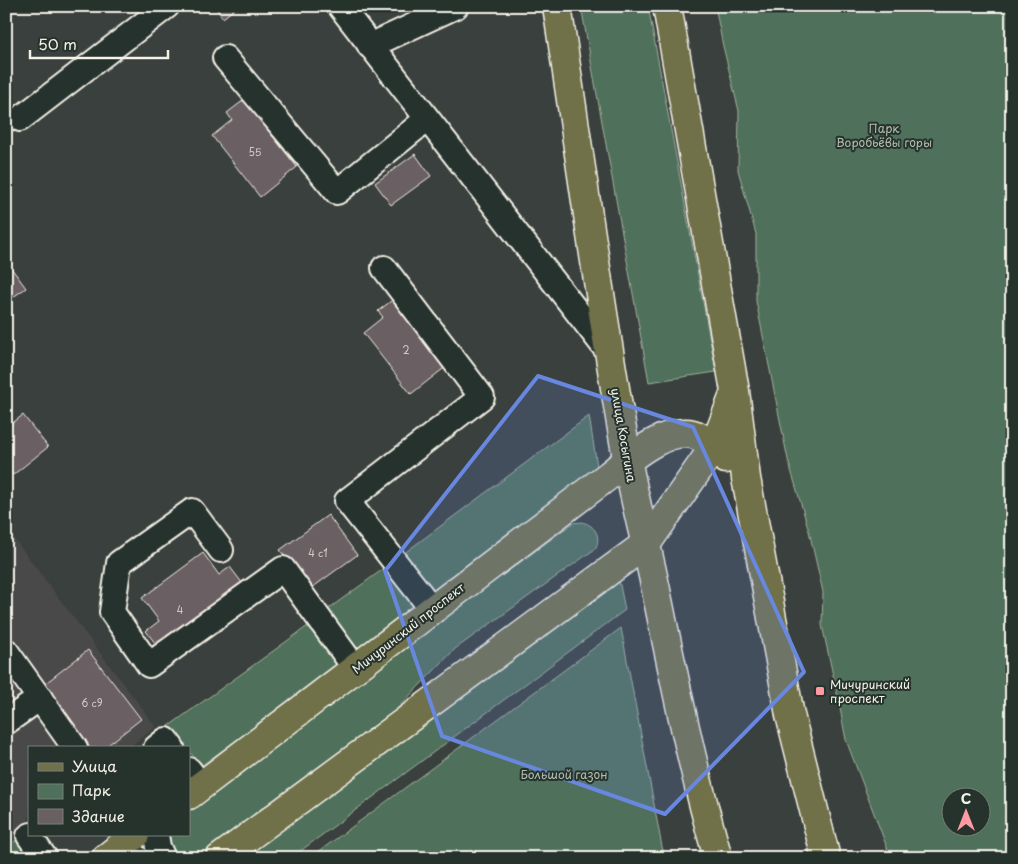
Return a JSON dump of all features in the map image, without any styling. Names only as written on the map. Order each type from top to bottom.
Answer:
[{"type":"main road","name":"улица Косыгина","points":[[558,6],[610,354],[628,460],[679,705],[701,798],[718,858]]},
{"type":"main road","points":[[667,6],[735,391],[746,478],[790,715],[826,858]]},
{"type":"main road","points":[[220,858],[646,543],[714,447],[735,391]]},
{"type":"main road","name":"Мичуринский проспект","points":[[193,784],[355,668],[655,441],[683,432],[698,436],[714,447],[746,478]]},
{"type":"main road","points":[[106,858],[134,836]]},
{"type":"street","points":[[20,119],[167,6]]},
{"type":"street","points":[[340,6],[610,354]]},
{"type":"street","points":[[370,46],[456,6]]},
{"type":"street","points":[[225,58],[337,192],[427,119]]},
{"type":"street","points":[[384,268],[482,397],[347,501],[432,609]]},
{"type":"street","points":[[221,550],[192,510],[119,563],[112,612],[149,665],[283,569],[355,668]]},
{"type":"street","points":[[6,651],[74,746]]},
{"type":"street","points":[[6,722],[40,698]]},
{"type":"street","points":[[158,746],[166,740],[170,746]]},
{"type":"street","points":[[30,836],[45,858]]},
{"type":"street","points":[[156,836],[158,847],[163,858]]},
{"type":"street","points":[[106,858],[118,854],[130,854],[137,858]]},
{"type":"highlighted area","points":[[538,376],[693,427],[804,672],[665,814],[442,736],[385,571]]},
{"type":"shaded area","points":[[6,528],[156,727],[131,746],[28,746],[28,821],[6,837]]},
{"type":"green space","points":[[581,6],[648,6],[716,372],[649,382]]},
{"type":"green space","name":"Парк Воробьёвы горы","points":[[715,6],[1012,6],[1012,858],[891,858],[846,740],[822,625],[823,592],[809,531],[788,460],[756,301],[756,234],[738,170],[739,111]]},
{"type":"green space","points":[[589,416],[598,472],[431,596],[399,557]]},
{"type":"green space","points":[[582,522],[594,529],[598,540],[595,549],[455,649],[390,716],[197,858],[174,858],[164,836],[190,836],[190,806],[573,523]]},
{"type":"green space","points":[[386,567],[417,605],[352,652],[324,612]]},
{"type":"green space","points":[[618,575],[625,610],[291,858],[238,858]]},
{"type":"green space","points":[[312,623],[338,665],[201,766],[190,752],[190,746],[184,746],[169,726]]},
{"type":"green space","name":"Большой газон","points":[[621,628],[662,847],[666,858],[310,858]]},
{"type":"green space","points":[[18,839],[30,858],[6,858],[6,847]]},
{"type":"building","points":[[214,6],[238,6],[223,18]]},
{"type":"building","points":[[244,100],[297,167],[260,197],[212,136],[232,120],[227,113]]},
{"type":"building","points":[[415,154],[431,176],[391,205],[375,183]]},
{"type":"building","points":[[6,261],[26,288],[6,302]]},
{"type":"building","points":[[395,298],[448,365],[411,394],[363,333],[383,317],[378,311]]},
{"type":"building","points":[[23,415],[48,447],[13,475],[6,467],[6,428]]},
{"type":"building","points":[[328,515],[357,555],[309,590],[280,550]]},
{"type":"building","points":[[203,553],[219,575],[230,567],[243,584],[158,647],[146,631],[159,621],[142,598]]},
{"type":"building","points":[[88,650],[141,719],[107,746],[88,746],[42,686]]},
{"type":"place","name":"Мичуринский проспект","points":[[820,691]]}]
